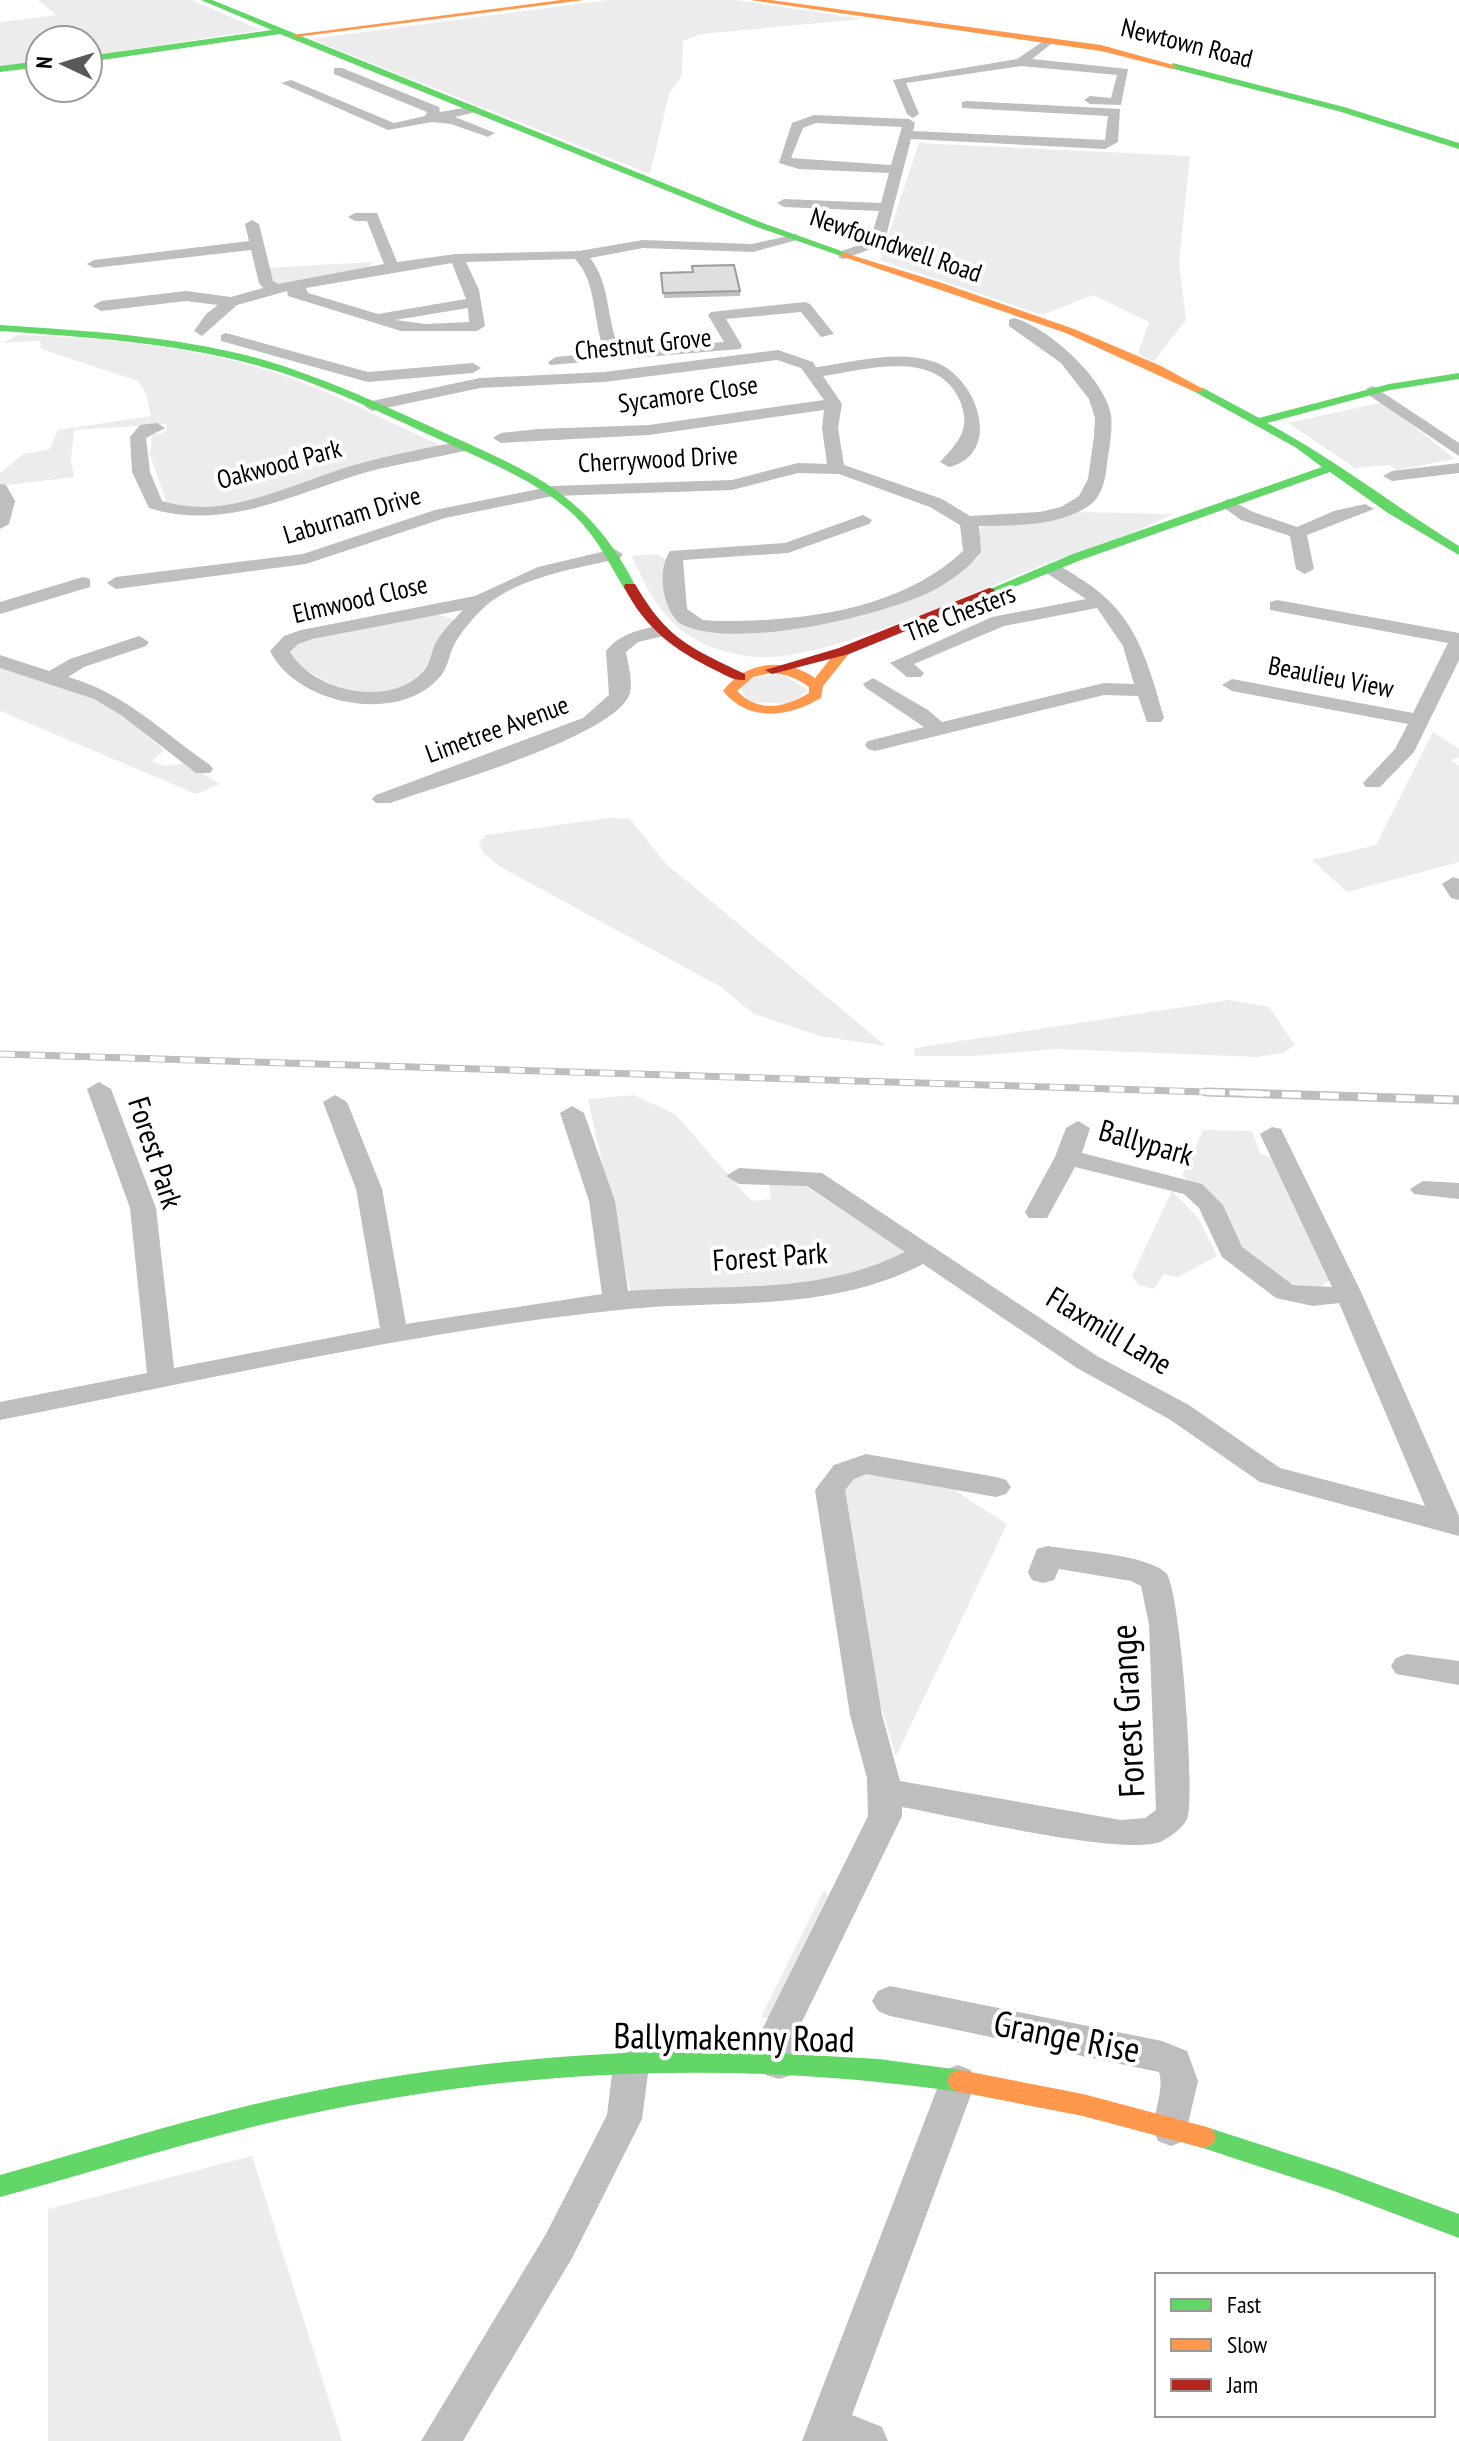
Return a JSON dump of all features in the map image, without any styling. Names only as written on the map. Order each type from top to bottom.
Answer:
[{"type":"street","name":"Newfoundwell Road","points":[[205,0],[792,237],[1106,346],[1209,393],[1332,467],[1392,510],[1459,551]]},
{"type":"street","points":[[104,57],[580,0]]},
{"type":"street","name":"Newtown Road","points":[[754,0],[1101,48],[1341,109],[1459,146]]},
{"type":"street","points":[[1021,62],[1045,44]]},
{"type":"street","points":[[906,135],[965,111],[1116,102],[1124,72],[1021,62],[899,80],[913,114]]},
{"type":"street","points":[[0,69],[24,66]]},
{"type":"street","points":[[965,111],[975,69],[972,67]]},
{"type":"street","points":[[338,71],[434,110],[431,118]]},
{"type":"street","points":[[287,83],[393,127],[471,109]]},
{"type":"street","points":[[965,111],[1115,112],[1111,142],[1105,145],[965,111]]},
{"type":"street","points":[[431,118],[453,120],[488,133]]},
{"type":"street","points":[[844,255],[877,244],[888,207],[909,123],[814,119],[797,126],[784,160],[799,165],[897,169]]},
{"type":"street","points":[[784,203],[888,207]]},
{"type":"street","points":[[355,217],[372,216],[392,267]]},
{"type":"street","points":[[252,224],[266,283],[275,289]]},
{"type":"street","points":[[202,331],[211,317],[232,302],[275,289],[392,267],[456,258],[579,255],[643,244],[753,248],[792,237]]},
{"type":"street","points":[[94,264],[256,245]]},
{"type":"street","points":[[579,255],[595,273],[602,298],[603,326],[615,356]]},
{"type":"street","points":[[456,258],[471,285],[482,357]]},
{"type":"street","points":[[310,290],[293,293],[392,326],[417,329],[477,326]]},
{"type":"street","points":[[101,306],[186,296],[232,302]]},
{"type":"street","points":[[377,319],[475,302]]},
{"type":"street","points":[[226,338],[368,377],[482,357],[615,356],[734,346],[716,315],[802,302],[826,334]]},
{"type":"street","points":[[863,520],[788,548],[676,555],[672,565],[675,604],[691,622],[717,627],[782,626],[840,617],[910,592],[958,566],[972,552],[972,529],[967,521],[1034,517],[1064,511],[1082,503],[1095,486],[1103,422],[1096,398],[1048,344],[1014,323]]},
{"type":"street","points":[[0,328],[134,337],[214,351],[311,378],[463,446],[553,491],[597,529],[614,554],[637,604],[672,644],[740,677],[844,651],[1051,568],[1332,467]]},
{"type":"street","name":"Chestnut Grove","points":[[372,406],[480,383],[619,375],[753,356],[790,357],[814,372]]},
{"type":"street","points":[[836,468],[830,428],[834,404],[814,372],[900,362],[929,364],[944,370],[966,397],[971,410],[970,442],[966,451],[949,462]]},
{"type":"street","points":[[1258,422],[1373,391],[1459,376]]},
{"type":"street","points":[[1373,391],[1459,451]]},
{"type":"street","name":"Sycamore Close","points":[[501,438],[538,431],[647,430],[790,406],[834,404]]},
{"type":"street","name":"Oakwood Park","points":[[157,428],[146,429],[138,437],[141,472],[155,504],[178,511],[246,505],[349,472],[463,446]]},
{"type":"street","name":"Cherrywood Drive","points":[[553,491],[721,486],[784,469],[836,468],[913,492],[967,521]]},
{"type":"street","points":[[1392,476],[1459,468]]},
{"type":"street","points":[[0,489],[6,501],[0,524]]},
{"type":"street","name":"Laburnam Drive","points":[[116,583],[306,559],[441,514],[553,491]]},
{"type":"street","points":[[1228,504],[1247,516],[1298,533],[1340,515],[1365,509]]},
{"type":"street","points":[[1298,533],[1305,569]]},
{"type":"street","name":"Elmwood Close","points":[[480,601],[447,641],[438,670],[423,683],[387,696],[365,699],[334,694],[317,686],[289,664],[280,651],[291,640],[308,634],[480,601],[542,569],[576,558],[614,554]]},
{"type":"street","name":"The Chesters","points":[[1051,568],[1102,601],[1133,646],[1154,718]]},
{"type":"street","points":[[0,608],[83,583]]},
{"type":"street","name":"The Chesters","points":[[900,664],[999,621],[1102,601]]},
{"type":"street","name":"Beaulieu View","points":[[1277,606],[1459,640],[1404,752],[1373,783]]},
{"type":"street","name":"Limetree Avenue","points":[[383,799],[590,722],[619,697],[621,683],[616,651],[622,643],[661,631]]},
{"type":"street","points":[[50,679],[77,663],[139,642]]},
{"type":"street","points":[[740,677],[730,691],[734,698],[760,709],[778,711],[806,704],[816,695],[816,686],[844,651]]},
{"type":"street","points":[[0,661],[99,694],[123,707],[177,753],[203,769]]},
{"type":"street","points":[[772,670],[805,676],[816,686]]},
{"type":"street","points":[[873,684],[921,714],[940,731]]},
{"type":"street","name":"Beaulieu View","points":[[1232,685],[1420,720]]},
{"type":"street","points":[[875,745],[1104,689],[1148,690]]},
{"type":"street","name":"Forest Park","points":[[99,1089],[143,1208],[162,1380]]},
{"type":"street","points":[[335,1102],[369,1189],[394,1333]]},
{"type":"street","points":[[572,1113],[602,1201],[616,1301]]},
{"type":"street","name":"Ballypark","points":[[1038,1212],[1068,1157],[1078,1128]]},
{"type":"street","points":[[1272,1134],[1349,1294],[1453,1525]]},
{"type":"street","name":"Ballypark","points":[[1068,1157],[1193,1189],[1210,1205],[1231,1251],[1285,1292],[1313,1297],[1349,1294]]},
{"type":"street","name":"Flaxmill Lane","points":[[739,1176],[813,1178],[1087,1362],[1179,1412],[1270,1475],[1453,1525]]},
{"type":"street","points":[[1423,1189],[1459,1191]]},
{"type":"street","name":"Forest Park","points":[[0,1411],[394,1333],[616,1301],[749,1295],[850,1285],[876,1277],[923,1253]]},
{"type":"street","points":[[779,2064],[779,2032],[885,1816],[888,1792],[866,1713],[830,1490],[836,1477],[848,1468],[866,1464],[996,1487]]},
{"type":"street","name":"Forest Grange","points":[[888,1792],[1121,1833],[1152,1831],[1172,1816],[1174,1788],[1164,1624],[1155,1580],[1137,1571],[1048,1557],[1043,1572]]},
{"type":"street","points":[[1407,1666],[1459,1673]]},
{"type":"street","name":"Grange Rise","points":[[890,2001],[1162,2056],[1174,2062],[1180,2081],[1171,2130]]},
{"type":"street","name":"Ballymakenny Road","points":[[0,2186],[346,2096],[451,2079],[631,2066],[779,2064],[958,2081],[1078,2104],[1392,2199],[1459,2226]]},
{"type":"street","points":[[441,2441],[559,2246],[624,2119],[628,2109],[631,2066]]},
{"type":"street","points":[[868,2441],[825,2433],[958,2081]]},
{"type":"shaded area","points":[[38,0],[191,0],[261,30],[104,54],[104,24],[24,24],[24,64],[0,67],[0,22],[57,15]]},
{"type":"shaded area","points":[[608,0],[736,0],[863,19],[701,34],[683,41],[682,75],[669,94],[650,174],[311,39]]},
{"type":"shaded area","points":[[919,143],[1190,156],[1179,262],[1186,320],[1153,362],[1138,353],[1149,322],[1093,295],[1042,315],[880,260]]},
{"type":"shaded area","points":[[373,262],[367,268],[277,286],[270,284],[266,268]]},
{"type":"shaded area","points":[[18,335],[150,345],[248,365],[320,390],[442,446],[303,489],[226,505],[193,507],[167,503],[150,455],[152,435],[166,432],[167,424],[74,430],[71,459],[74,477],[0,486],[0,473],[23,454],[50,449],[58,430],[151,416],[146,394],[138,381],[41,349],[40,341],[3,343]]},
{"type":"shaded area","points":[[1383,402],[1455,459],[1397,470],[1389,465],[1355,468],[1288,423]]},
{"type":"shaded area","points":[[1079,512],[1173,514],[857,638],[783,656],[755,657],[731,653],[692,638],[664,613],[632,556],[656,554],[667,560],[673,616],[682,624],[746,629],[798,627],[849,617],[954,573],[979,557],[980,529],[984,525],[1057,519]]},
{"type":"shaded area","points":[[427,612],[454,619],[454,624],[430,668],[413,682],[396,690],[378,694],[341,688],[290,658],[293,646],[299,642]]},
{"type":"shaded area","points":[[0,666],[110,705],[164,750],[152,761],[164,766],[185,763],[220,784],[196,794],[0,711]]},
{"type":"shaded area","points":[[782,674],[808,690],[791,704],[749,702],[739,686],[748,678]]},
{"type":"shaded area","points":[[1433,732],[1459,749],[1459,757],[1451,760],[1459,766],[1459,862],[1347,892],[1312,860],[1376,845]]},
{"type":"shaded area","points":[[608,818],[630,819],[665,863],[886,1046],[820,1036],[754,1014],[721,987],[499,866],[483,853],[479,842],[486,835]]},
{"type":"shaded area","points":[[1229,1000],[1269,1007],[1295,1045],[1283,1053],[1258,1057],[1056,1049],[972,1056],[914,1056],[915,1048]]},
{"type":"shaded area","points":[[634,1095],[675,1114],[751,1201],[771,1199],[769,1185],[800,1183],[907,1251],[860,1278],[762,1290],[631,1295],[588,1099]]},
{"type":"shaded area","points":[[1203,1130],[1252,1131],[1260,1153],[1273,1159],[1331,1279],[1319,1288],[1284,1282],[1241,1250],[1216,1198],[1182,1176]]},
{"type":"shaded area","points":[[1172,1191],[1199,1219],[1217,1256],[1178,1277],[1164,1274],[1154,1289],[1139,1285],[1132,1276]]},
{"type":"shaded area","points":[[862,1471],[954,1490],[1007,1524],[896,1756],[879,1700],[844,1490],[850,1476]]},
{"type":"shaded area","points":[[824,1890],[828,1896],[769,2018],[761,2017]]},
{"type":"shaded area","points":[[252,2156],[342,2441],[48,2441],[48,2209]]},
{"type":"building","points":[[734,265],[740,291],[663,293],[661,273],[693,272],[692,266]]},
{"type":"railway","points":[[0,1054],[1270,1094]]},
{"type":"railway","points":[[1206,1092],[1459,1100]]},
{"type":"traffic: fast","points":[[205,0],[757,224],[845,254]]},
{"type":"traffic: fast","points":[[104,57],[281,31]]},
{"type":"traffic: fast","points":[[0,69],[24,66]]},
{"type":"traffic: fast","points":[[1173,66],[1341,109],[1459,146]]},
{"type":"traffic: fast","points":[[0,328],[194,348],[258,362],[331,387],[505,466],[555,494],[597,532],[615,557],[630,587]]},
{"type":"traffic: fast","points":[[1258,422],[1389,387],[1459,376]]},
{"type":"traffic: fast","points":[[1199,390],[1299,445],[1392,510],[1459,551]]},
{"type":"traffic: fast","points":[[989,592],[1077,557],[1332,467]]},
{"type":"traffic: fast","points":[[0,2186],[189,2132],[304,2104],[384,2088],[548,2067],[714,2060],[797,2063],[960,2081]]},
{"type":"traffic: fast","points":[[1203,2137],[1336,2180],[1459,2226]]},
{"type":"traffic: slow","points":[[296,35],[580,0]]},
{"type":"traffic: slow","points":[[754,0],[1101,48],[1173,66]]},
{"type":"traffic: slow","points":[[845,254],[1070,331],[1199,390]]},
{"type":"traffic: slow","points":[[816,686],[795,673],[771,669],[748,674],[730,691],[739,700],[760,710],[795,706],[816,695],[816,686],[844,651]]},
{"type":"traffic: slow","points":[[960,2081],[1083,2105],[1203,2137]]},
{"type":"traffic: jam","points":[[630,587],[639,605],[662,632],[690,652],[740,677]]},
{"type":"traffic: jam","points":[[772,670],[844,651],[989,592]]}]
